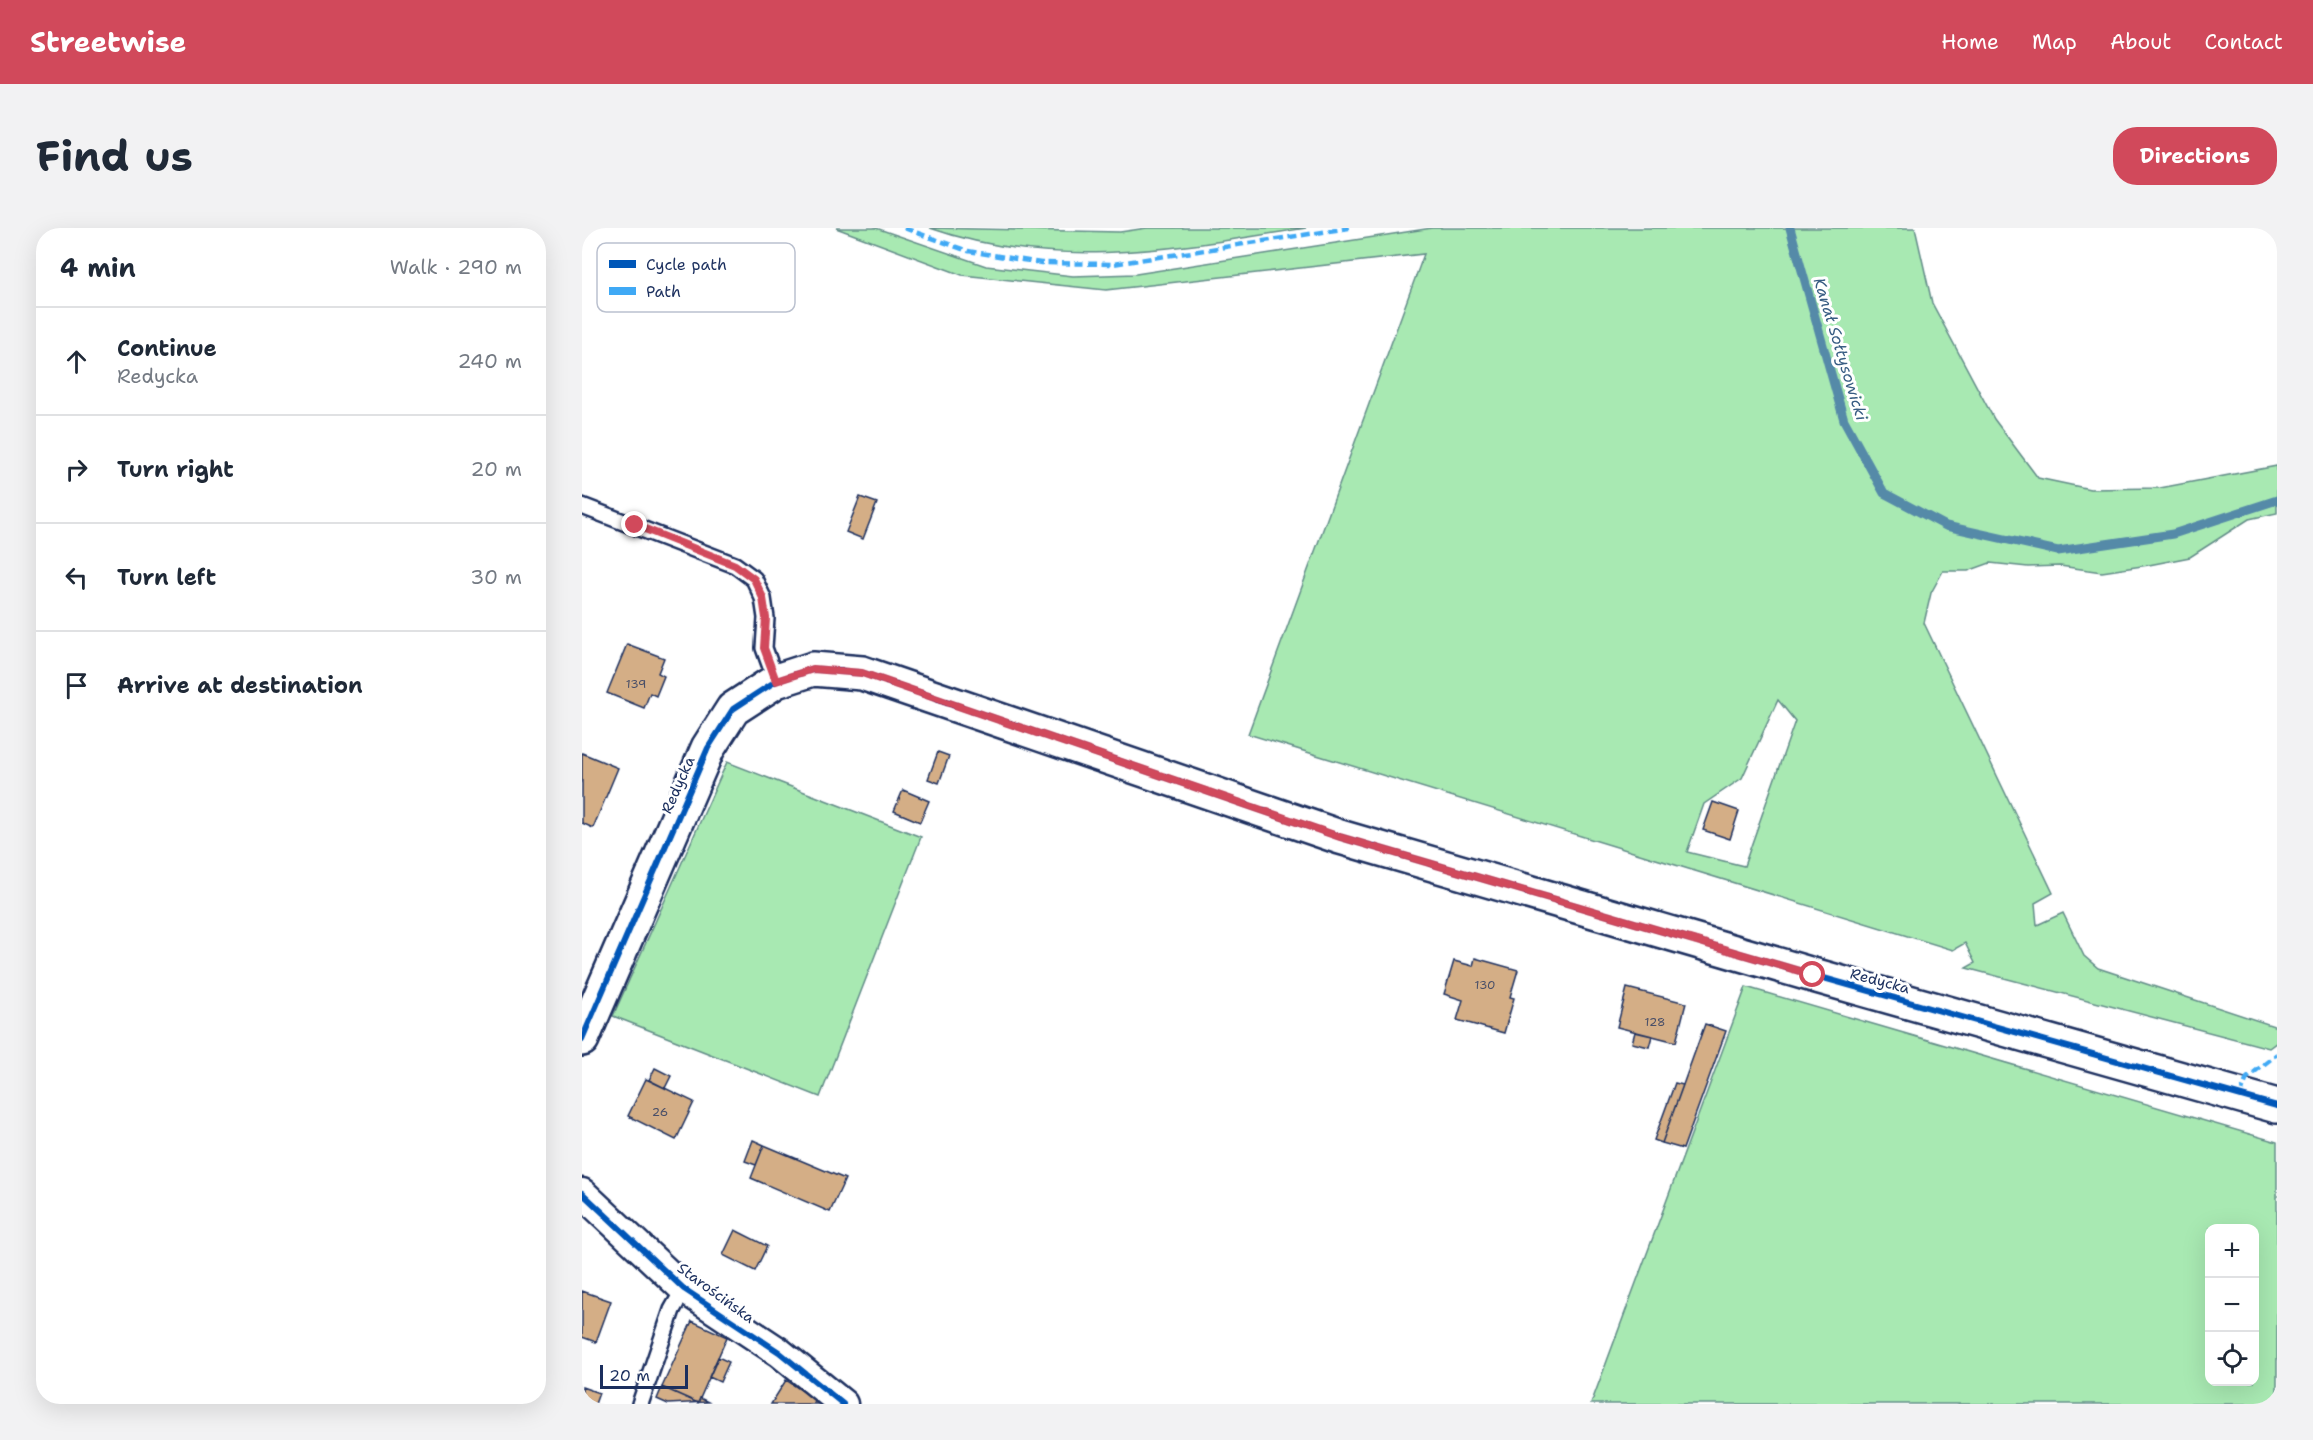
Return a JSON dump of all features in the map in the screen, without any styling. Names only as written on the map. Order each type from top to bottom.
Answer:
[{"type":"street","name":"Redycka","points":[[582,1039],[708,748],[733,709],[776,681],[813,669],[862,673],[1340,837],[1813,975],[2277,1106]]},
{"type":"street","name":"Starościńska","points":[[582,1193],[684,1288],[779,1353],[843,1404]]},
{"type":"lane","points":[[582,506],[735,565],[754,579],[763,598],[766,618],[764,648],[776,681]]},
{"type":"lane","points":[[640,1404],[672,1310],[684,1288]]},
{"type":"green space","points":[[836,228],[876,228],[986,266],[1073,276],[1136,274],[1432,228],[1915,228],[1932,303],[1994,419],[2038,478],[2090,489],[2160,488],[2277,466],[2277,513],[2249,519],[2190,557],[2102,572],[2060,566],[2028,567],[1990,563],[1968,571],[1943,571],[1931,593],[1924,623],[2053,893],[2035,903],[2037,925],[2063,913],[2084,956],[2098,968],[2277,1027],[2277,1042],[2269,1048],[1966,968],[1975,963],[1965,943],[1953,950],[1248,734],[1424,254],[1106,290],[962,275]],"holes":[[[1778,700],[1795,721],[1744,866],[1687,852],[1704,804],[1742,778]]]},
{"type":"green space","points":[[930,228],[1120,232],[1147,228],[1306,228],[1164,248],[1070,253],[1024,249],[977,241]]},
{"type":"green space","points":[[727,762],[921,837],[820,1097],[613,1016]]},
{"type":"green space","points":[[1746,987],[2277,1142],[2277,1404],[1591,1404]]},
{"type":"building","points":[[860,497],[877,503],[863,539],[846,532]]},
{"type":"building","points":[[627,644],[664,658],[658,673],[664,676],[656,696],[650,693],[644,708],[607,693]]},
{"type":"building","points":[[938,752],[949,756],[939,783],[928,779]]},
{"type":"building","points":[[582,753],[618,768],[593,828],[582,823]]},
{"type":"building","points":[[903,790],[929,801],[920,822],[894,811]]},
{"type":"building","points":[[1713,802],[1739,811],[1730,839],[1703,830]]},
{"type":"building","points":[[1475,958],[1518,970],[1510,997],[1514,998],[1504,1033],[1457,1020],[1463,1000],[1444,994],[1454,961],[1473,966]]},
{"type":"building","points":[[1627,988],[1686,1003],[1676,1042],[1617,1027]]},
{"type":"building","points":[[1705,1024],[1726,1031],[1683,1149],[1662,1143]]},
{"type":"building","points":[[1635,1032],[1652,1036],[1649,1047],[1632,1043]]},
{"type":"building","points":[[655,1068],[671,1076],[665,1088],[649,1080]]},
{"type":"building","points":[[646,1079],[694,1102],[676,1140],[628,1116]]},
{"type":"building","points":[[1675,1083],[1683,1085],[1662,1143],[1654,1140]]},
{"type":"building","points":[[753,1140],[764,1145],[756,1165],[745,1161]]},
{"type":"building","points":[[764,1145],[845,1179],[830,1212],[751,1178]]},
{"type":"building","points":[[735,1230],[767,1246],[755,1271],[723,1255]]},
{"type":"building","points":[[582,1291],[611,1301],[596,1342],[582,1337]]},
{"type":"building","points":[[692,1321],[727,1337],[698,1403],[662,1387]]},
{"type":"building","points":[[718,1357],[729,1362],[720,1382],[709,1377]]},
{"type":"building","points":[[786,1380],[820,1403],[771,1404]]},
{"type":"building","points":[[582,1387],[599,1393],[595,1404],[582,1404]]},
{"type":"building","points":[[662,1387],[697,1403],[668,1404],[657,1399]]},
{"type":"waterway","name":"Kanał Sołtysowicki","points":[[1790,228],[1844,420],[1884,493],[1946,526],[2058,551],[2173,534],[2277,500]]},
{"type":"marked path","points":[[904,228],[968,251],[1041,263],[1113,264],[1349,228]]},
{"type":"marked path","points":[[2240,1096],[2247,1078],[2277,1054]]},
{"type":"cycle path","points":[[582,1039],[708,748],[733,709],[776,681],[813,669],[862,673],[1340,837],[1813,975],[2277,1106]]},
{"type":"cycle path","points":[[582,1193],[684,1289],[779,1352],[843,1404]]},
{"type":"route","points":[[635,525],[735,565],[754,579],[763,598],[766,618],[764,648],[776,681],[813,669],[862,673],[1340,837],[1813,975]]}]
